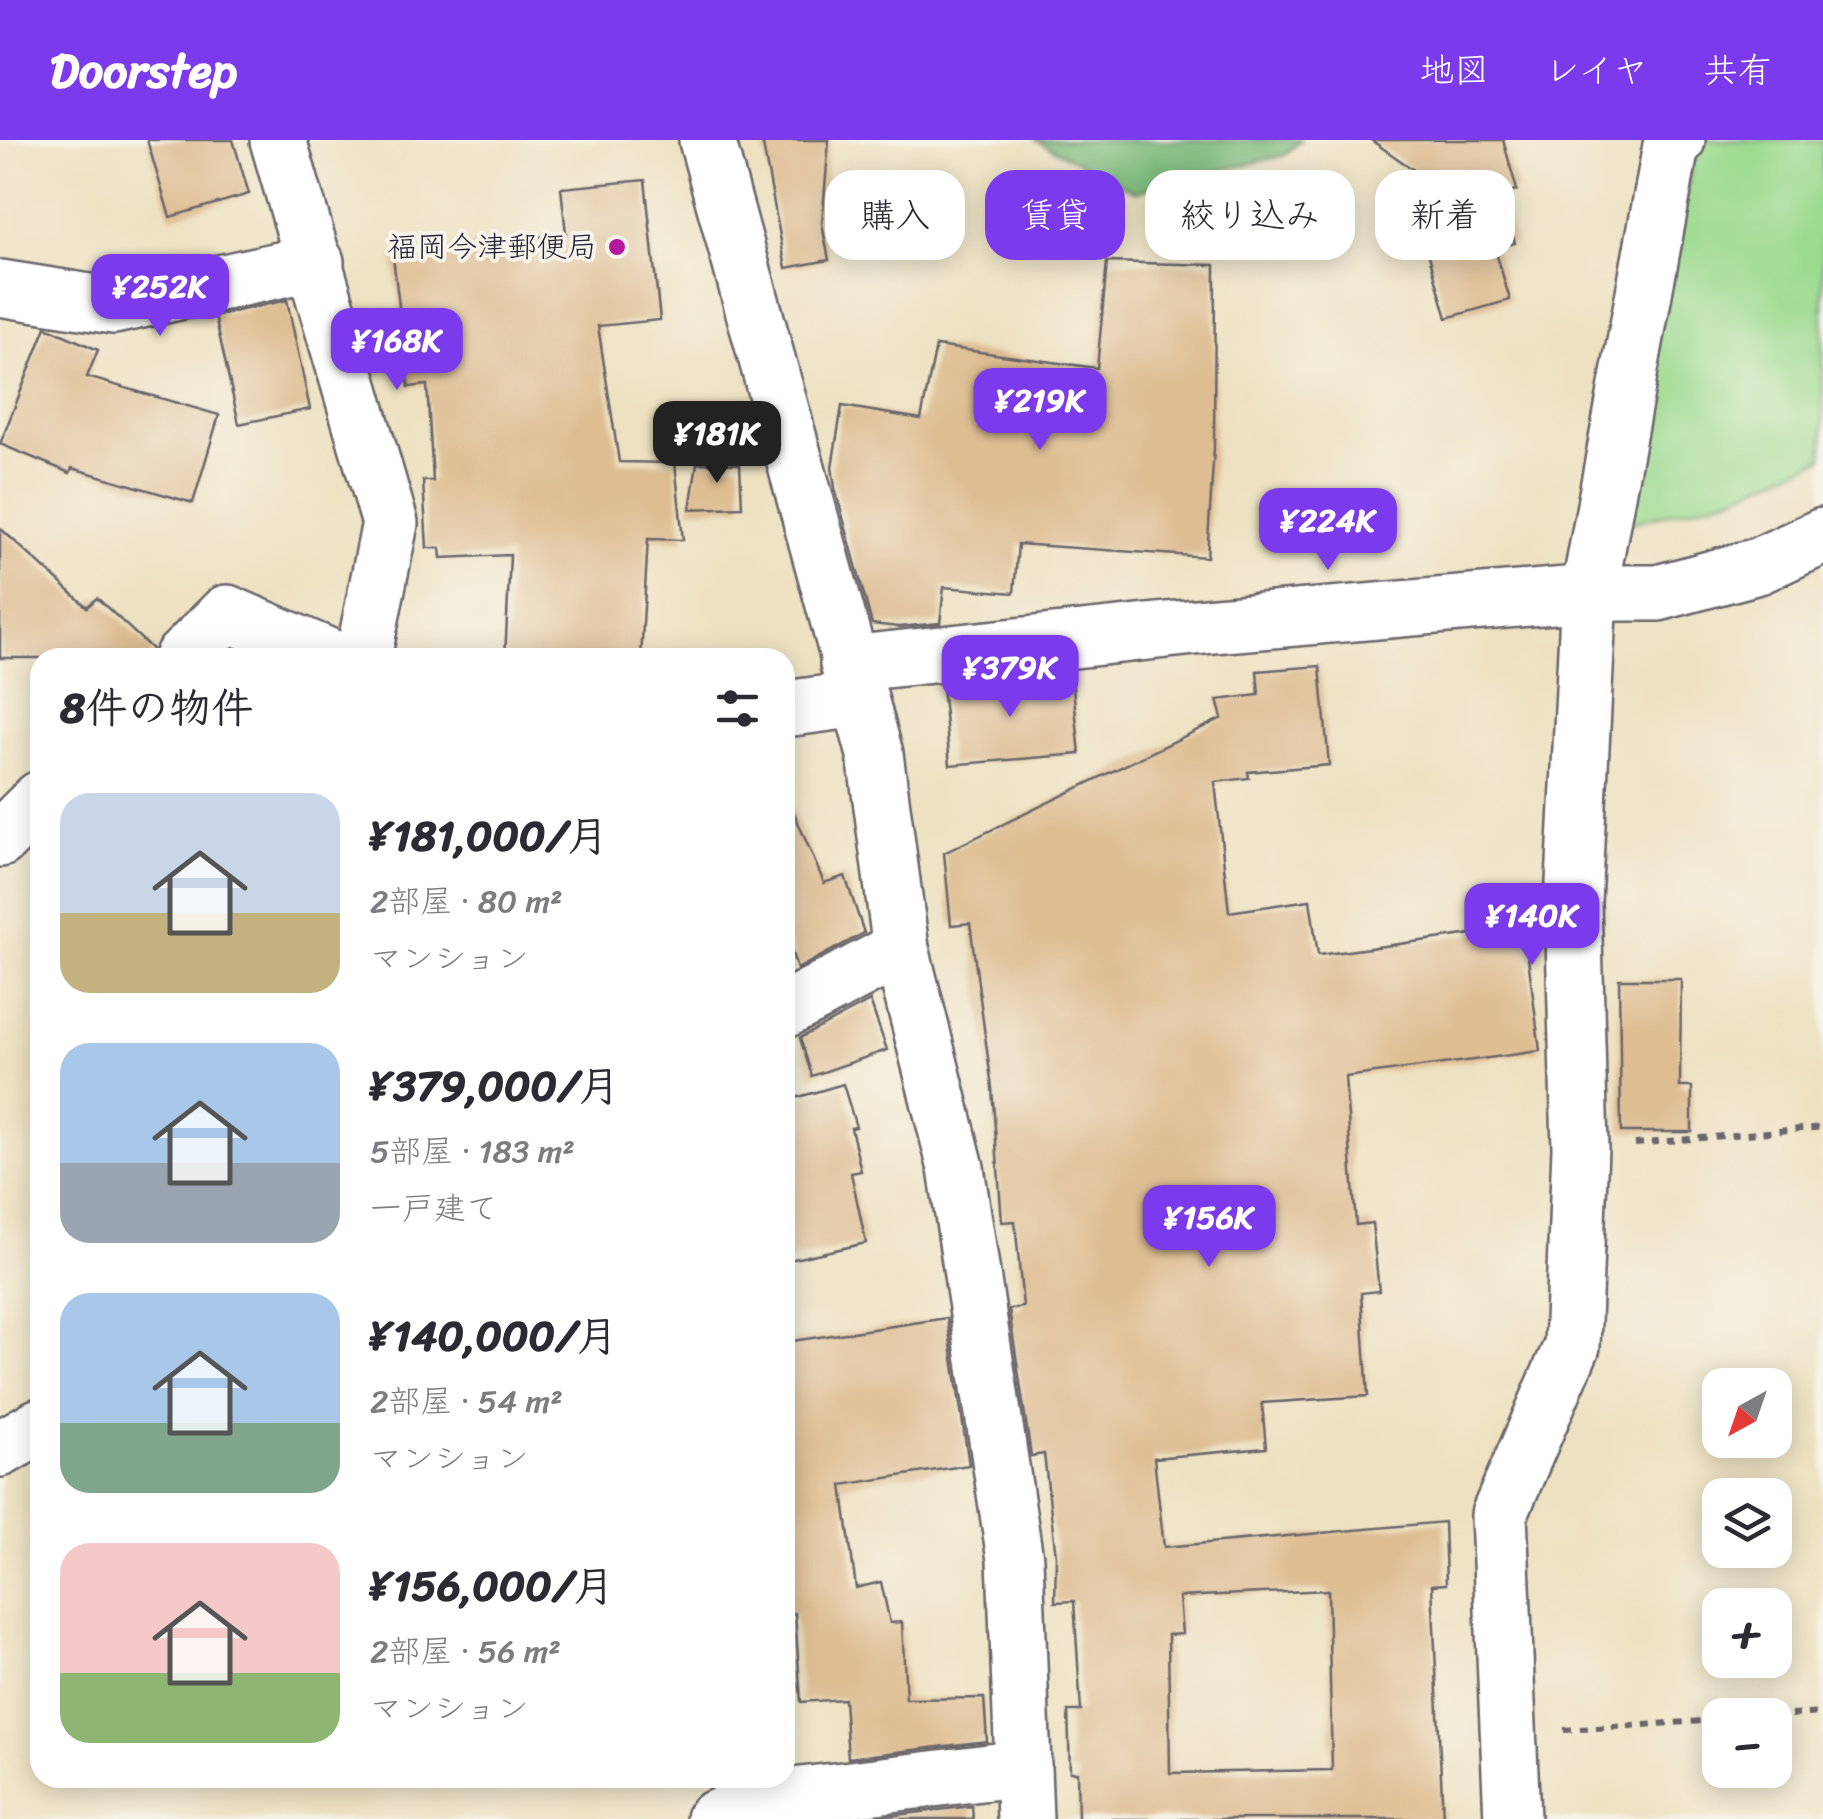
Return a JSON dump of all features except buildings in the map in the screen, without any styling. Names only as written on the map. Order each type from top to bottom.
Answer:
[{"type":"street","points":[[278,140],[390,523],[365,648]]},
{"type":"street","points":[[707,140],[875,754],[902,949],[956,1168],[1012,1540],[1024,1793],[753,1801],[714,1819]]},
{"type":"street","points":[[1512,1819],[1499,1515],[1572,1346],[1580,1148],[1573,902],[1589,593],[1671,146],[1676,140]]},
{"type":"street","points":[[0,288],[114,306],[316,262]]},
{"type":"street","points":[[795,705],[854,681],[1589,593],[1658,593],[1758,566],[1823,536]]},
{"type":"street","points":[[192,648],[227,613],[309,648]]},
{"type":"street","points":[[0,839],[30,809]]},
{"type":"street","points":[[795,1005],[902,949]]},
{"type":"street","points":[[0,1449],[30,1432]]},
{"type":"path","points":[[1580,1148],[1823,1128]]},
{"type":"path","points":[[1792,1715],[1823,1713]]},
{"type":"path","points":[[1508,1734],[1702,1721]]},
{"type":"green space","points":[[1035,140],[1301,140],[1285,155],[1225,170],[1145,170],[1145,190],[1136,192],[1125,186],[1125,170],[1093,170]]},
{"type":"green space","points":[[1706,140],[1823,140],[1823,458],[1729,498],[1614,527],[1695,152]]},
{"type":"place","name":"福岡今津郵便局","points":[[617,247]]}]
